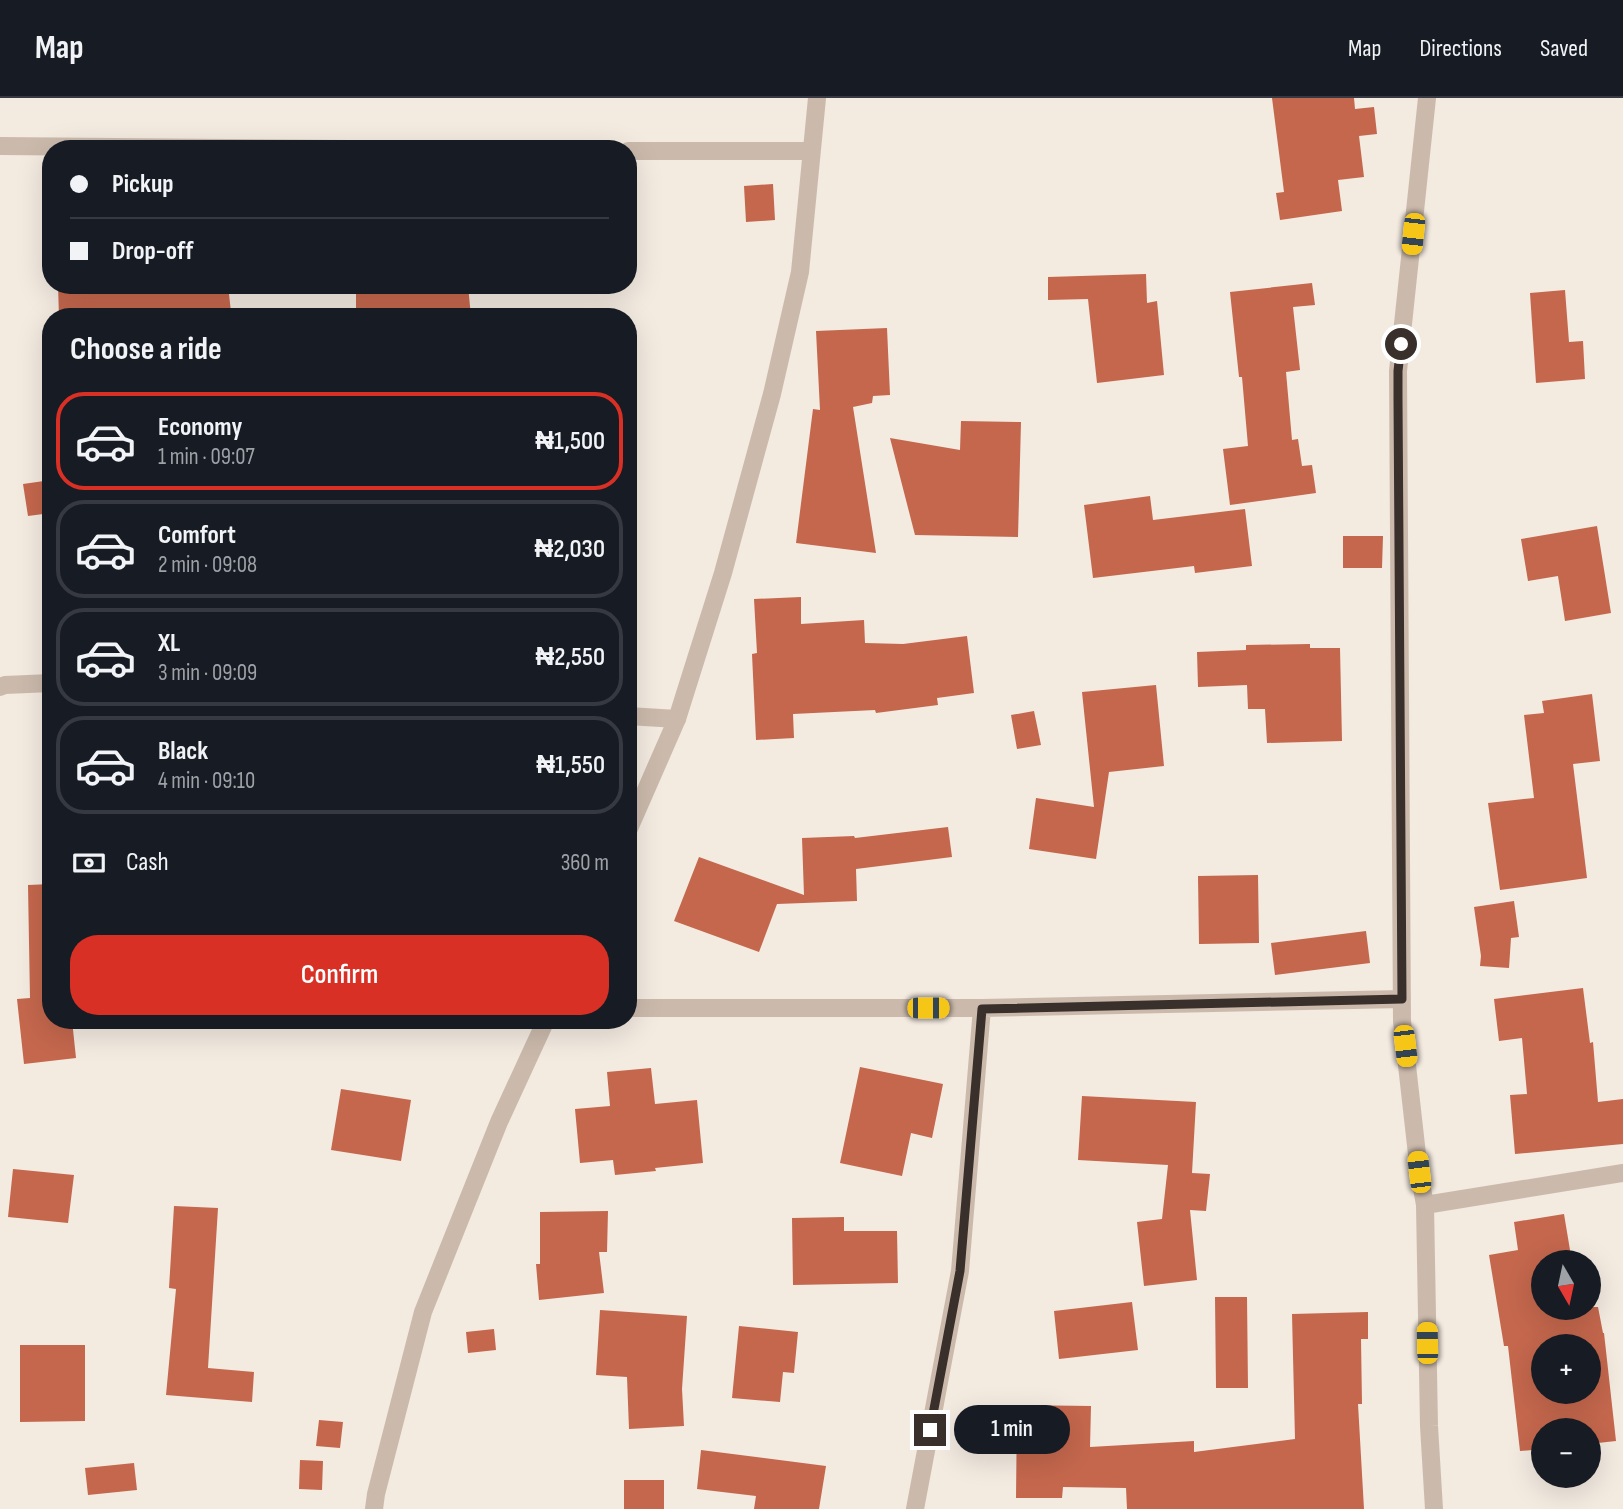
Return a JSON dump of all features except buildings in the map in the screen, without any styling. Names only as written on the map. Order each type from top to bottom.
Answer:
[{"type":"street","points":[[637,810],[677,719],[723,573],[772,394],[800,272],[817,98]]},
{"type":"street","points":[[1427,98],[1398,371],[1402,1021],[1425,1205],[1429,1426],[1434,1509]]},
{"type":"street","points":[[0,146],[42,146]]},
{"type":"street","points":[[637,151],[811,151]]},
{"type":"street","points":[[0,687],[42,684]]},
{"type":"street","points":[[637,717],[677,719]]},
{"type":"street","points":[[637,1008],[982,1009],[1402,999]]},
{"type":"street","points":[[915,1509],[960,1271],[982,1009]]},
{"type":"street","points":[[373,1509],[423,1312],[499,1122],[542,1029]]},
{"type":"street","points":[[1425,1205],[1623,1172]]},
{"type":"route","points":[[930,1430],[960,1271],[982,1009],[1402,999],[1398,398],[1401,344]]}]
